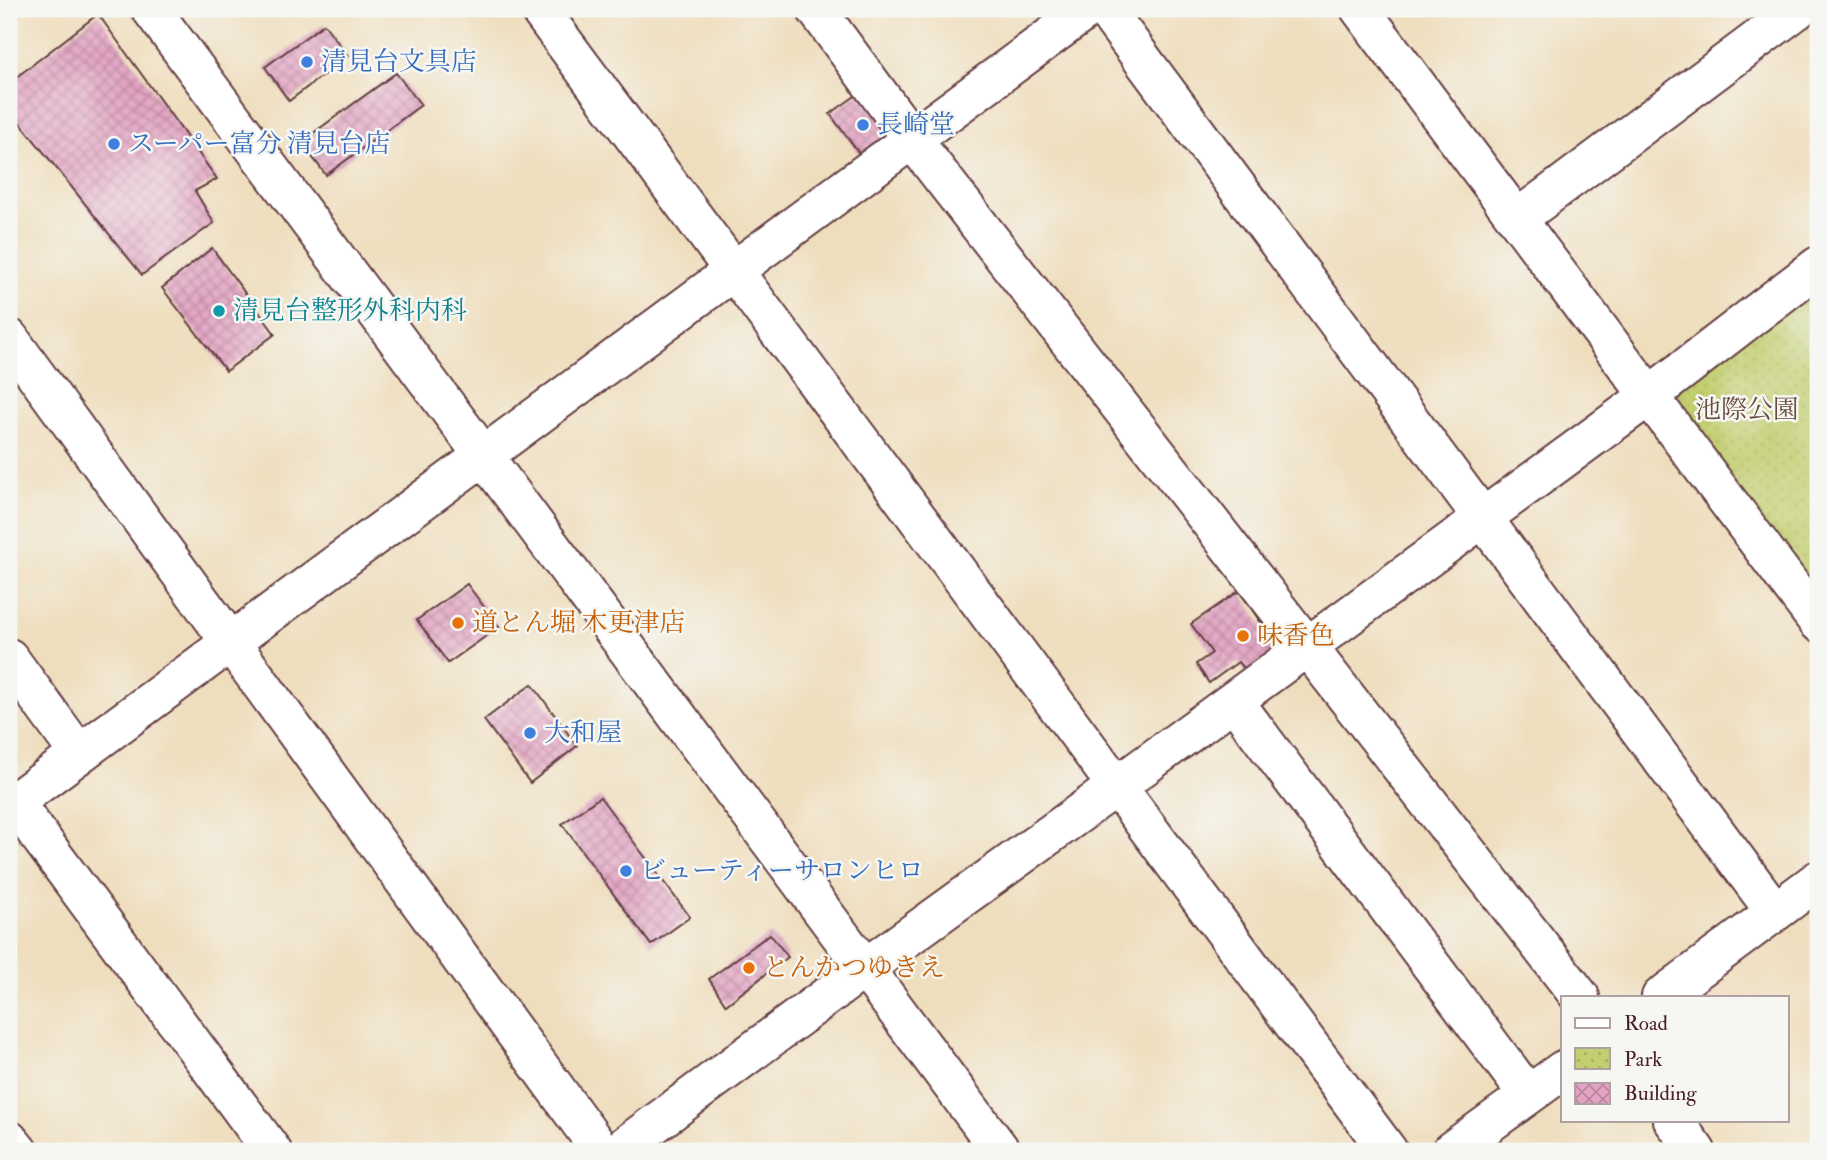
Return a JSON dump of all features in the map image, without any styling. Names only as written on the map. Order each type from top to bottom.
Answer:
[{"type":"street","points":[[151,9],[1001,1151]]},
{"type":"street","points":[[539,9],[1388,1151]]},
{"type":"street","points":[[816,9],[912,139],[1579,996]]},
{"type":"street","points":[[272,1151],[11,804],[1088,9]]},
{"type":"street","points":[[1105,9],[1775,912]]},
{"type":"street","points":[[1517,219],[1798,9]]},
{"type":"street","points":[[1372,13],[1517,219],[1649,396],[1806,580],[1818,622]]},
{"type":"street","points":[[618,1151],[1649,396],[1818,266]]},
{"type":"street","points":[[9,338],[601,1151]]},
{"type":"street","points":[[9,658],[79,754]]},
{"type":"street","points":[[1234,701],[1528,1095]]},
{"type":"street","points":[[1662,996],[1818,880]]},
{"type":"street","points":[[1451,1151],[1561,1071]]},
{"type":"street","points":[[1674,1122],[1696,1151]]},
{"type":"street","points":[[9,1140],[18,1151]]},
{"type":"green space","name":"池際公園","points":[[1818,266],[1818,571],[1793,589],[1649,396]]},
{"type":"building","name":"スーパー富分 清見台店","points":[[98,14],[217,179],[195,191],[214,223],[142,275],[9,109],[9,83]]},
{"type":"building","name":"清見台文具店","points":[[324,24],[348,56],[289,101],[265,67]]},
{"type":"building","points":[[396,73],[421,105],[326,175],[301,142]]},
{"type":"building","name":"長崎堂","points":[[862,91],[897,136],[864,160],[830,114]]},
{"type":"building","name":"清見台整形外科内科","points":[[212,248],[275,334],[226,371],[162,288]]},
{"type":"building","name":"道とん堀 木更津店","points":[[467,584],[499,627],[448,663],[417,620]]},
{"type":"building","name":"味香色","points":[[1239,591],[1266,630],[1277,623],[1289,641],[1247,673],[1238,662],[1209,683],[1196,664],[1212,653],[1191,624]]},
{"type":"building","name":"大和屋","points":[[532,684],[577,746],[530,783],[484,720]]},
{"type":"building","name":"ビューティーサロンヒロ","points":[[600,797],[690,917],[651,945],[562,824]]},
{"type":"building","name":"とんかつゆきえ","points":[[770,934],[788,957],[726,1005],[709,979]]},
{"type":"place","name":"清見台文具店","points":[[307,62]]},
{"type":"place","name":"長崎堂","points":[[863,125]]},
{"type":"place","name":"スーパー富分 清見台店","points":[[114,144]]},
{"type":"place","name":"清見台整形外科内科","points":[[219,311]]},
{"type":"place","name":"道とん堀 木更津店","points":[[458,623]]},
{"type":"place","name":"味香色","points":[[1243,636]]},
{"type":"place","name":"大和屋","points":[[530,733]]},
{"type":"place","name":"ビューティーサロンヒロ","points":[[626,871]]},
{"type":"place","name":"とんかつゆきえ","points":[[749,968]]}]
